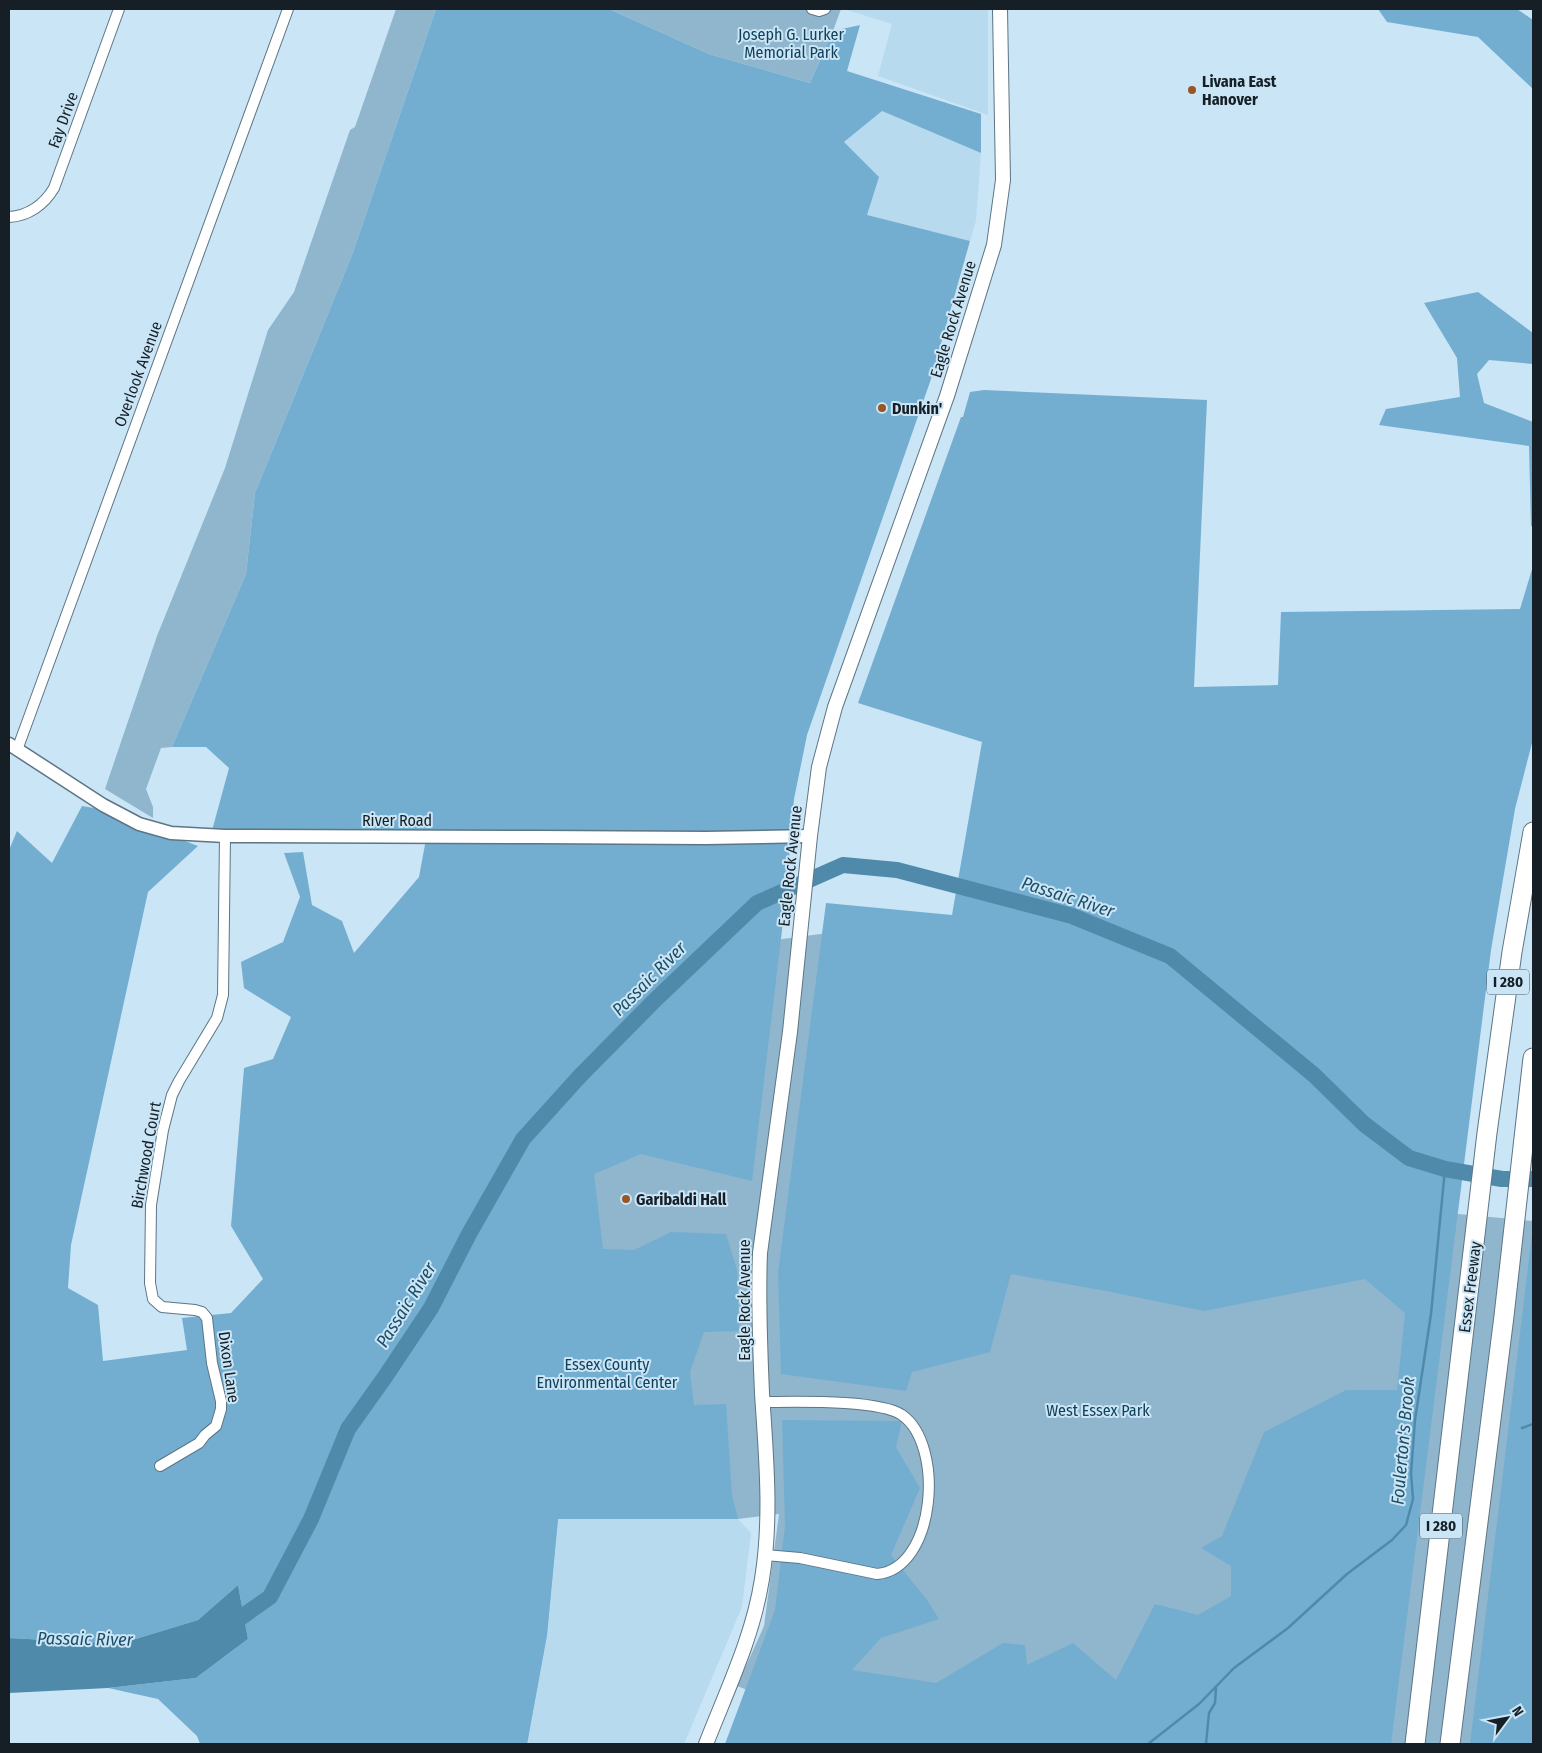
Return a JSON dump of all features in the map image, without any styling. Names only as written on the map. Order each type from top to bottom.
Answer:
[{"type":"highway","name":"Essex Freeway","points":[[1415,1744],[1487,1133],[1512,952],[1533,832]]},
{"type":"highway","name":"I 280","points":[[1450,1744],[1504,1316],[1533,1058]]},
{"type":"main road","name":"Eagle Rock Avenue","points":[[706,1744],[747,1639],[758,1596],[765,1555],[766,1478],[759,1290],[760,1253],[790,1032],[810,829],[820,767],[835,707],[947,396],[994,246],[1003,180],[1000,9]]},
{"type":"street","name":"Fay Drive","points":[[9,217],[27,213],[38,207],[47,199],[54,188],[119,9]]},
{"type":"street","name":"Overlook Avenue","points":[[13,747],[288,9]]},
{"type":"street","points":[[812,9],[819,11],[825,9]]},
{"type":"street","name":"River Road","points":[[13,747],[103,805],[140,824],[171,833],[225,836],[706,838],[810,829]]},
{"type":"street","name":"Birchwood Court","points":[[150,1283],[150,1205],[166,1112],[179,1081],[212,1030],[221,1007],[223,994],[225,836]]},
{"type":"street","name":"Dixon Lane","points":[[150,1283],[153,1298],[162,1307],[195,1310],[202,1312],[206,1318],[212,1363],[221,1401],[220,1416],[212,1431],[205,1435],[199,1443],[160,1466]]},
{"type":"street","points":[[763,1402],[878,1406],[893,1410],[911,1424],[921,1441],[930,1487],[927,1511],[920,1536],[907,1557],[896,1569],[887,1573],[877,1574],[800,1558],[765,1555]]},
{"type":"shaded area","points":[[844,9],[988,9],[988,115],[878,76],[892,24]]},
{"type":"shaded area","points":[[882,111],[981,153],[976,221],[970,241],[867,216],[844,142]]},
{"type":"shaded area","points":[[558,1519],[738,1519],[751,1533],[742,1607],[684,1744],[527,1744],[547,1635]]},
{"type":"shaded area","points":[[238,1585],[248,1639],[196,1678],[108,1688],[9,1693],[9,1638],[119,1644],[198,1620]]},
{"type":"green space","points":[[396,9],[436,9],[352,255],[255,493],[246,574],[172,747],[161,748],[146,789],[153,807],[153,818],[105,789],[157,636],[225,468],[268,330],[294,292],[350,130],[355,127]]},
{"type":"green space","name":"Essex County Environmental Center","points":[[436,9],[609,9],[709,54],[810,83],[833,31],[860,25],[847,71],[981,114],[981,153],[882,111],[844,142],[879,177],[867,215],[970,241],[931,379],[807,735],[794,799],[785,905],[752,1181],[641,1154],[594,1174],[603,1249],[634,1250],[671,1232],[726,1234],[737,1270],[739,1331],[704,1332],[690,1372],[694,1405],[726,1404],[732,1495],[738,1519],[558,1519],[547,1635],[527,1744],[200,1744],[197,1736],[158,1699],[108,1688],[196,1678],[248,1639],[238,1585],[198,1620],[119,1644],[9,1638],[9,850],[17,831],[52,863],[82,806],[100,809],[198,846],[148,892],[71,1245],[68,1288],[98,1305],[103,1361],[187,1350],[182,1318],[231,1313],[263,1279],[231,1226],[244,1068],[273,1059],[291,1017],[244,988],[241,962],[283,942],[300,897],[284,853],[303,852],[312,905],[342,921],[354,953],[419,877],[426,839],[210,838],[229,768],[206,747],[172,747],[246,574],[255,493],[352,255]]},
{"type":"green space","name":"Joseph G. Lurker Memorial Park","points":[[609,9],[841,9],[810,83],[709,54]]},
{"type":"green space","points":[[1378,9],[1517,9],[1533,20],[1533,89],[1478,37],[1387,22]]},
{"type":"green space","points":[[1478,292],[1533,333],[1533,364],[1489,360],[1477,374],[1484,403],[1533,422],[1533,527],[1531,526],[1529,446],[1379,425],[1386,409],[1460,397],[1457,358],[1424,303]]},
{"type":"green space","points":[[984,390],[1207,400],[1194,687],[1278,685],[1281,612],[1520,609],[1533,566],[1533,739],[1515,809],[1491,950],[1391,1744],[725,1744],[775,1610],[785,1526],[782,1420],[902,1421],[896,1447],[920,1488],[891,1555],[927,1600],[939,1619],[881,1638],[852,1670],[936,1683],[1003,1643],[1025,1645],[1027,1665],[1073,1643],[1116,1680],[1155,1604],[1198,1615],[1231,1596],[1231,1566],[1201,1548],[1222,1536],[1264,1432],[1346,1390],[1397,1390],[1405,1313],[1365,1279],[1204,1311],[1011,1274],[990,1352],[912,1372],[906,1391],[781,1374],[778,1273],[826,903],[952,915],[982,742],[858,703],[961,417],[963,417],[970,392]]},
{"type":"green space","name":"West Essex Park","points":[[881,926],[1381,1207],[1533,1221],[1533,1744],[813,1744],[822,1718],[737,1686],[764,1626],[779,1514],[738,1519],[558,1519],[547,1635],[527,1744],[541,1174],[775,940]]},
{"type":"green space","points":[[1533,1226],[1533,1744],[1470,1744]]},
{"type":"waterway","name":"Passaic River","points":[[226,1628],[270,1597],[311,1519],[348,1429],[431,1308],[469,1234],[523,1139],[579,1077],[655,1000],[757,903],[843,865],[897,870],[1072,916],[1170,956],[1314,1075],[1364,1124],[1409,1158],[1445,1169],[1502,1179],[1533,1179]]},
{"type":"waterway","name":"Foulerton's Brook","points":[[1148,1744],[1199,1704],[1234,1668],[1288,1628],[1347,1574],[1392,1540],[1406,1525],[1413,1499],[1411,1473],[1415,1420],[1431,1314],[1445,1169]]},
{"type":"waterway","points":[[1522,1428],[1533,1424]]},
{"type":"waterway","points":[[1206,1744],[1209,1713],[1215,1703],[1216,1688]]},
{"type":"place","name":"Livana East Hanover","points":[[1192,90]]},
{"type":"place","name":"Dunkin'","points":[[882,408]]},
{"type":"place","name":"Garibaldi Hall","points":[[626,1199]]}]
